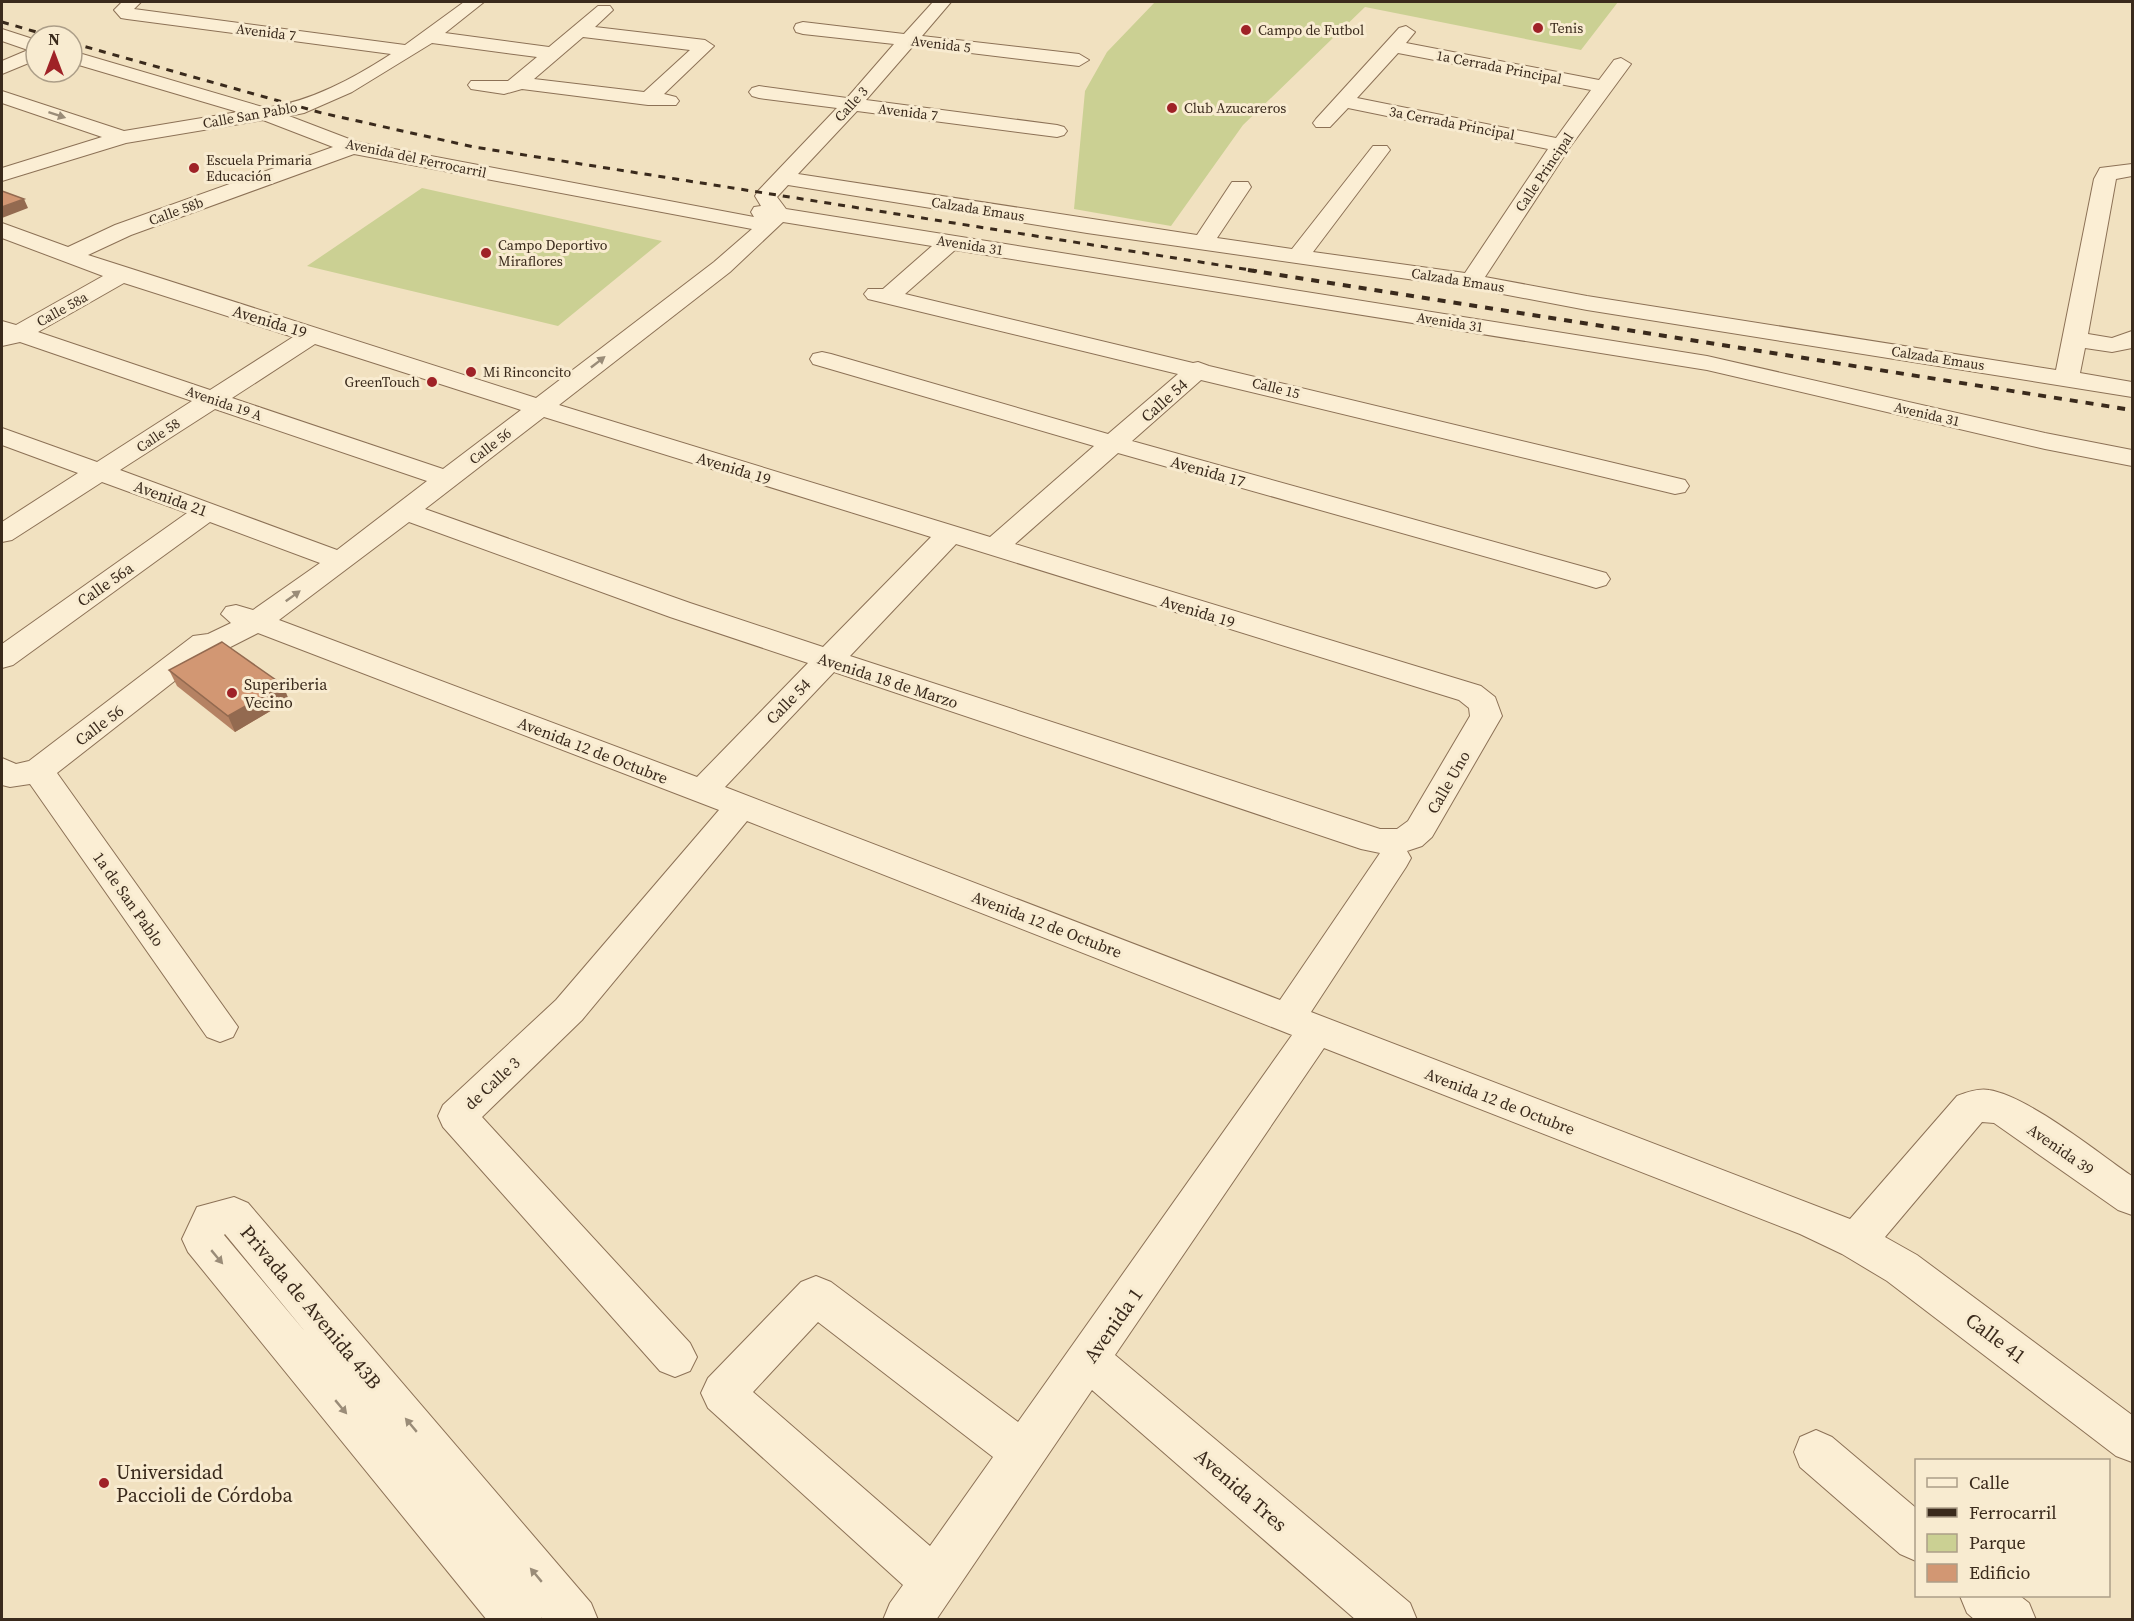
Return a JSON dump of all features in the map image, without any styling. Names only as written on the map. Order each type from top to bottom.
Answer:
[{"type":"street","name":"Calle San Pablo","points":[[2,175],[123,137],[297,109],[361,81],[410,51],[475,2]]},
{"type":"street","name":"Calle 3","points":[[767,216],[766,195],[851,105],[906,40],[942,2]]},
{"type":"street","name":"Avenida 7","points":[[128,6],[128,14],[410,51]]},
{"type":"street","points":[[478,85],[504,88],[519,83],[604,10]]},
{"type":"street","name":"Avenida 5","points":[[803,28],[1079,60]]},
{"type":"street","points":[[580,31],[705,46],[648,99]]},
{"type":"street","points":[[2,36],[24,42]]},
{"type":"street","points":[[429,37],[554,53]]},
{"type":"street","name":"1a Cerrada Principal","points":[[1343,101],[1400,39],[1604,87]]},
{"type":"street","points":[[2,68],[24,58]]},
{"type":"street","name":"Avenida del Ferrocarril","points":[[84,61],[262,113],[352,147],[767,216]]},
{"type":"street","name":"Calle Principal","points":[[1471,281],[1561,145],[1621,64]]},
{"type":"street","points":[[519,83],[676,103],[667,112]]},
{"type":"street","name":"Avenida 7","points":[[759,92],[1058,131]]},
{"type":"street","points":[[2,97],[123,137]]},
{"type":"street","points":[[1323,123],[1343,101]]},
{"type":"street","name":"3a Cerrada Principal","points":[[1343,101],[1561,145]]},
{"type":"street","name":"Calle 58b","points":[[69,255],[123,230],[352,147]]},
{"type":"street","points":[[1299,255],[1380,150]]},
{"type":"street","points":[[2067,378],[2105,179],[2108,172],[2114,170],[2133,171]]},
{"type":"street","name":"Calzada Emaus","points":[[783,178],[1088,226],[1471,281],[1599,304],[2133,389]]},
{"type":"street","points":[[1204,241],[1240,187]]},
{"type":"street","name":"Avenida 31","points":[[767,216],[950,242],[1707,363],[2034,439],[2133,458]]},
{"type":"street","name":"Calle 56","points":[[38,771],[188,657],[331,556],[529,404],[722,267],[767,216]]},
{"type":"street","name":"Avenida 19","points":[[2,230],[122,275],[529,404],[1470,693]]},
{"type":"street","name":"Calle 15","points":[[950,242],[882,296],[1198,369],[1675,486]]},
{"type":"street","name":"Calle 58a","points":[[7,335],[122,275]]},
{"type":"street","name":"Calle 58","points":[[2,534],[102,472],[313,334]]},
{"type":"street","name":"Avenida 19 A","points":[[7,335],[213,399],[436,475]]},
{"type":"street","points":[[2074,338],[2113,345],[2127,343],[2133,338]]},
{"type":"street","name":"Avenida 17","points":[[822,359],[1114,444],[1596,579]]},
{"type":"street","name":"Calle 54","points":[[994,548],[1198,369]]},
{"type":"street","name":"Avenida 21","points":[[2,436],[331,556]]},
{"type":"street","name":"Calle 56","points":[[331,556],[406,512],[436,475]]},
{"type":"street","name":"Calle 56a","points":[[2,658],[208,511]]},
{"type":"street","name":"Avenida 18 de Marzo","points":[[406,512],[828,660],[1383,849]]},
{"type":"street","name":"Calle 54","points":[[702,791],[950,534]]},
{"type":"street","name":"Avenida 12 de Octubre","points":[[246,618],[1303,1023],[1856,1241]]},
{"type":"street","name":"Calle Uno","points":[[1383,849],[1414,836],[1420,829],[1486,716],[1484,704],[1470,693]]},
{"type":"street","points":[[2,769],[10,776],[23,776],[38,771]]},
{"type":"street","name":"1a de San Pablo","points":[[38,771],[220,1027]]},
{"type":"street","name":"de Calle 3","points":[[675,1357],[457,1116],[569,1010],[741,807]]},
{"type":"street","points":[[1303,1023],[1383,849]]},
{"type":"street","name":"Avenida 1","points":[[907,1620],[1089,1360],[1303,1023]]},
{"type":"street","name":"Avenida 39","points":[[1856,1241],[1971,1107],[1988,1105],[2007,1111],[2133,1198]]},
{"type":"street","name":"Privada de Avenida 43B","points":[[518,1620],[202,1239],[211,1219],[234,1215],[573,1620]]},
{"type":"street","name":"Calle 41","points":[[1856,1241],[1902,1268],[2133,1441]]},
{"type":"street","points":[[934,1581],[723,1393],[816,1295],[1023,1453]]},
{"type":"street","name":"Avenida Tres","points":[[1089,1360],[1393,1620]]},
{"type":"street","points":[[1816,1452],[1915,1536]]},
{"type":"street","points":[[1985,1597],[2012,1620]]},
{"type":"green space","name":"Club Azucareros","points":[[1155,2],[1618,2],[1581,50],[1365,7],[1243,125],[1171,226],[1074,209],[1085,91],[1107,52]]},
{"type":"green space","name":"Campo Deportivo Miraflores","points":[[422,188],[662,241],[558,326],[307,266]]},
{"type":"building","points":[[2,191],[24,199],[2,207]]},
{"type":"building","name":"Superiberia Vecino","points":[[222,642],[283,685],[228,716],[169,670]]},
{"type":"railway","points":[[2,22],[24,28]]},
{"type":"railway","points":[[84,46],[322,113],[474,147],[1257,271]]},
{"type":"railway","points":[[1248,270],[2132,410]]},
{"type":"place","name":"Tenis","points":[[1538,28]]},
{"type":"place","name":"Campo de Futbol","points":[[1246,30]]},
{"type":"place","name":"Club Azucareros","points":[[1172,108]]},
{"type":"place","name":"Escuela Primaria Educación","points":[[194,168]]},
{"type":"place","name":"Campo Deportivo Miraflores","points":[[486,253]]},
{"type":"place","name":"Mi Rinconcito","points":[[471,372]]},
{"type":"place","name":"GreenTouch","points":[[432,382]]},
{"type":"place","name":"Superiberia Vecino","points":[[232,693]]},
{"type":"place","name":"Universidad Paccioli de Córdoba","points":[[104,1483]]}]
